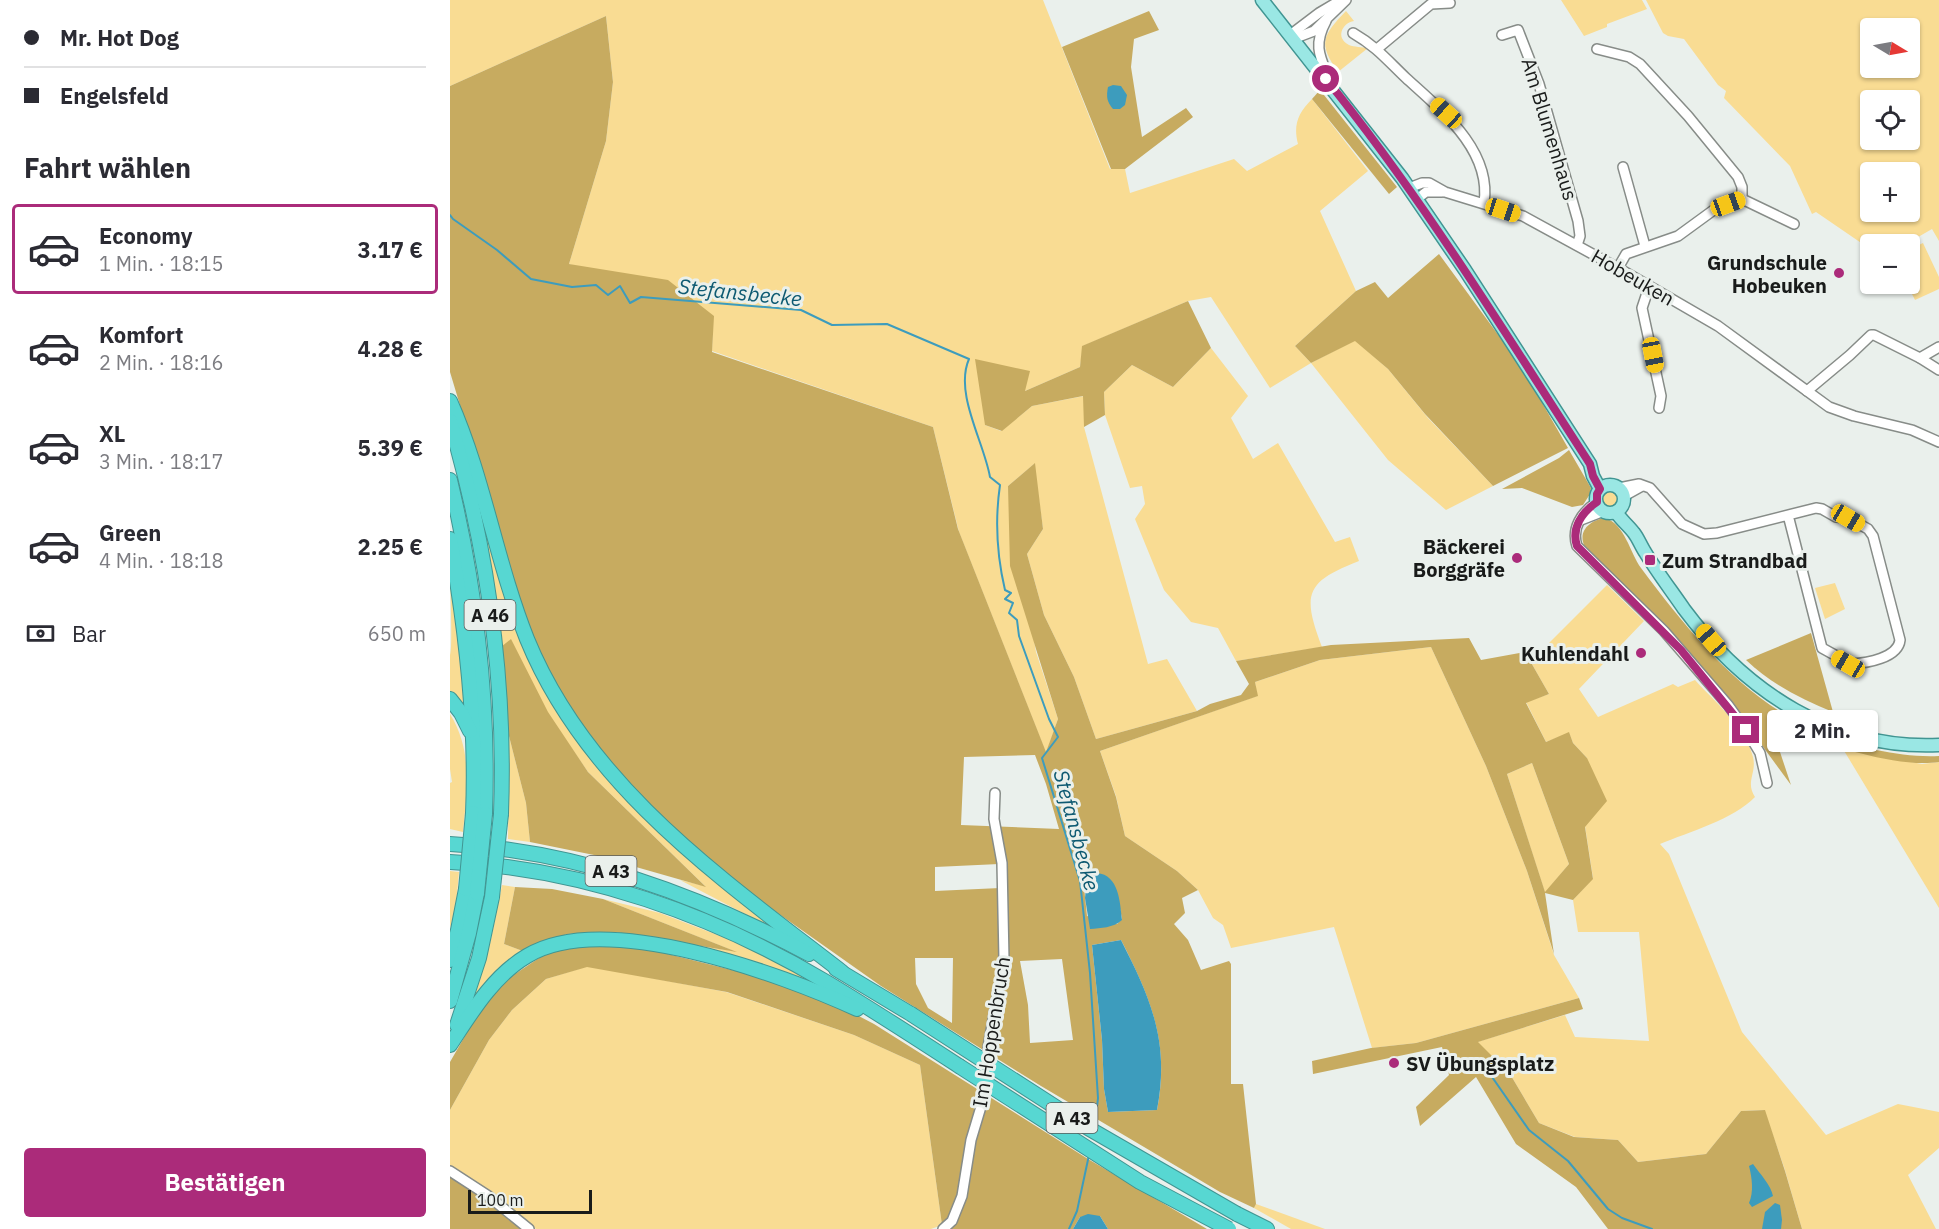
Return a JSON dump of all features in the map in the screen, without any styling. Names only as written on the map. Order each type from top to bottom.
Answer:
[{"type":"highway","points":[[450,401],[474,464],[501,560],[528,640],[565,711],[611,772],[666,830],[711,870],[842,972]]},
{"type":"highway","name":"A 46","points":[[450,421],[473,511],[490,614],[501,747],[501,814],[492,897],[474,976],[450,1041]]},
{"type":"highway","name":"A 46","points":[[450,480],[464,545],[478,644],[485,733],[479,813]]},
{"type":"highway","points":[[450,539],[466,641],[479,813],[463,957],[450,1001]]},
{"type":"highway","points":[[450,699],[461,713],[473,739]]},
{"type":"highway","points":[[450,835],[514,850]]},
{"type":"highway","name":"A 43","points":[[450,844],[514,850],[594,865],[702,902],[842,972],[1089,1128],[1267,1229]]},
{"type":"highway","name":"A 43","points":[[450,862],[516,868],[618,890],[708,923],[771,952],[827,983],[1140,1182],[1229,1229]]},
{"type":"highway","points":[[450,960],[472,891]]},
{"type":"highway","points":[[450,1045],[484,995],[508,970],[540,949],[575,939],[650,943],[718,958],[848,1005],[902,1030]]},
{"type":"main road","points":[[1262,0],[1334,89],[1417,199],[1512,341],[1590,464],[1593,476],[1611,498],[1623,523],[1633,532],[1686,611],[1734,665],[1760,687],[1815,722],[1841,732],[1891,744],[1939,745]]},
{"type":"street","points":[[1292,37],[1319,13],[1341,0]]},
{"type":"street","points":[[1292,37],[1310,33],[1326,21],[1346,0]]},
{"type":"street","points":[[1377,49],[1431,4],[1450,3]]},
{"type":"street","points":[[1326,21],[1318,49],[1334,89]]},
{"type":"street","name":"Am Blumenhaus","points":[[1502,34],[1518,30],[1539,84],[1578,221],[1580,236],[1577,245]]},
{"type":"street","points":[[1353,33],[1377,49],[1446,113],[1473,152],[1483,175],[1486,191],[1484,203]]},
{"type":"street","points":[[1597,49],[1629,57],[1640,64],[1738,177],[1742,187],[1742,199]]},
{"type":"street","points":[[1623,167],[1645,246]]},
{"type":"street","name":"Hobeuken","points":[[1409,188],[1429,183],[1445,192],[1523,216],[1718,326],[1829,407],[1842,413],[1912,430],[1939,442]]},
{"type":"street","name":"Hobeuken","points":[[1417,199],[1426,192],[1445,192]]},
{"type":"street","points":[[1618,268],[1626,254],[1678,236],[1714,209],[1742,199],[1794,224]]},
{"type":"street","points":[[1649,286],[1642,308],[1660,389],[1659,408]]},
{"type":"street","points":[[1807,391],[1871,335],[1920,358],[1939,370]]},
{"type":"street","points":[[1920,358],[1939,347]]},
{"type":"street","points":[[1767,783],[1760,753],[1728,705],[1664,631],[1577,546],[1575,533],[1588,507],[1642,486],[1654,492],[1682,524],[1704,534],[1717,533],[1788,515],[1819,508],[1836,517],[1848,518],[1870,532],[1899,640],[1896,651],[1890,655],[1851,664],[1822,648],[1788,515]]},
{"type":"street","name":"Im Hoppenbruch","points":[[943,1229],[952,1221],[962,1196],[971,1140],[986,1090],[989,1067],[988,1047],[1004,960],[1002,863],[994,819],[995,793]]},
{"type":"street","points":[[450,1171],[494,1200],[529,1229]]},
{"type":"shaded area","points":[[450,0],[1043,0],[1110,169],[1125,169],[1130,193],[1234,159],[1247,171],[1298,144],[1296,131],[1298,120],[1303,109],[1312,99],[1368,171],[1320,211],[1356,291],[1295,346],[1311,363],[1270,388],[1211,297],[1188,301],[1083,346],[1080,367],[1025,391],[985,425],[1001,431],[1032,406],[1084,396],[1084,427],[1148,664],[1167,659],[1197,711],[1096,739],[1074,677],[1044,615],[1027,554],[1043,529],[1034,464],[1008,486],[1036,652],[1058,719],[1046,753],[959,532],[933,427],[712,351],[713,316],[569,264],[606,141],[613,82],[606,16],[450,86]]},
{"type":"shaded area","points":[[1561,0],[1642,0],[1647,9],[1607,24],[1607,27],[1584,36]]},
{"type":"shaded area","points":[[1646,0],[1939,0],[1939,241],[1932,229],[1920,236],[1920,234],[1860,234],[1860,242],[1816,212],[1812,214],[1790,166],[1724,98],[1726,91],[1718,85],[1684,39],[1663,33]]},
{"type":"shaded area","points":[[1149,11],[1159,30],[1134,39],[1131,67],[1142,137],[1186,108],[1193,117],[1125,169],[1111,169],[1062,47]]},
{"type":"shaded area","points":[[1346,11],[1354,21],[1343,28],[1342,39],[1349,45],[1368,48],[1338,72],[1325,47],[1332,27]]},
{"type":"shaded area","points":[[606,16],[613,82],[606,141],[569,264],[668,280],[714,316],[712,352],[933,427],[958,529],[1046,752],[1058,719],[1010,566],[1008,486],[1035,463],[1043,529],[1027,554],[1044,615],[1074,677],[1096,739],[1197,711],[1210,704],[1241,695],[1249,684],[1236,661],[1331,645],[1469,638],[1481,660],[1525,652],[1549,694],[1526,703],[1546,742],[1569,732],[1573,743],[1587,758],[1607,801],[1585,827],[1593,879],[1573,900],[1545,893],[1554,954],[1527,871],[1486,766],[1431,647],[1320,660],[1255,682],[1258,696],[1100,751],[1116,797],[1125,836],[1177,871],[1198,890],[1182,898],[1185,913],[1174,924],[1188,940],[1201,970],[1229,961],[1231,964],[1231,1084],[1243,1084],[1256,1204],[1254,1208],[1220,1192],[1041,1086],[881,986],[742,888],[639,799],[569,708],[526,625],[450,372],[450,86]],"holes":[[[1035,755],[1059,829],[961,825],[964,757]],[[1532,763],[1569,864],[1545,892],[1507,774]],[[999,864],[1000,888],[935,891],[935,867]],[[1084,887],[1117,893],[1122,919],[1117,924],[1087,916]],[[1121,940],[1141,982],[1155,1022],[1161,1063],[1157,1110],[1108,1112],[1104,1089],[1102,1040],[1092,945]],[[915,958],[953,958],[952,1023],[928,1008],[916,984]],[[1062,959],[1073,1040],[1030,1043],[1028,1005],[1020,961]]]},
{"type":"shaded area","points":[[1320,90],[1397,187],[1389,194],[1312,99]]},
{"type":"shaded area","points":[[1923,243],[1939,277],[1939,289],[1915,300],[1912,294],[1920,294],[1920,244]]},
{"type":"shaded area","points":[[1439,254],[1521,366],[1568,448],[1493,486],[1425,414],[1388,369],[1355,341],[1311,363],[1295,346],[1356,291],[1375,282],[1388,298]]},
{"type":"shaded area","points":[[1188,301],[1211,348],[1173,387],[1132,365],[1104,392],[1105,415],[1084,427],[1083,396],[1032,406],[1002,431],[985,425],[975,359],[1030,371],[1025,391],[1080,367],[1082,346]]},
{"type":"shaded area","points":[[1355,340],[1388,369],[1428,418],[1493,486],[1446,510],[1388,460],[1311,363]]},
{"type":"shaded area","points":[[1211,348],[1248,396],[1231,418],[1253,459],[1278,443],[1335,542],[1350,537],[1359,561],[1328,576],[1318,583],[1313,592],[1312,614],[1322,647],[1236,661],[1218,628],[1191,622],[1164,590],[1135,519],[1145,504],[1142,486],[1130,488],[1105,415],[1104,392],[1132,365],[1173,387]]},
{"type":"shaded area","points":[[465,448],[768,919],[768,926],[680,880],[705,886],[588,772],[501,647]]},
{"type":"shaded area","points":[[1569,450],[1591,488],[1583,505],[1572,507],[1522,488],[1502,489],[1559,458]]},
{"type":"shaded area","points":[[1610,490],[1616,493],[1619,499],[1616,505],[1610,508],[1604,505],[1601,499],[1604,493]]},
{"type":"shaded area","points":[[1605,518],[1618,526],[1641,568],[1689,629],[1742,683],[1771,705],[1803,725],[1837,740],[1892,753],[1939,756],[1939,762],[1888,760],[1801,735],[1778,746],[1791,785],[1682,643],[1584,545],[1584,530],[1591,523]]},
{"type":"shaded area","points":[[450,574],[462,663],[466,715],[450,696]]},
{"type":"shaded area","points":[[1835,583],[1845,609],[1825,619],[1815,588]]},
{"type":"shaded area","points":[[1607,585],[1644,621],[1579,689],[1598,717],[1673,684],[1678,687],[1695,680],[1736,725],[1753,757],[1751,787],[1755,797],[1723,818],[1660,844],[1669,854],[1742,1032],[1826,1135],[1898,1104],[1939,1112],[1939,1148],[1908,1175],[1936,1229],[1802,1229],[1764,1110],[1741,1111],[1706,1154],[1638,1162],[1618,1140],[1575,1137],[1539,1123],[1510,1074],[1477,1042],[1565,1015],[1575,1037],[1649,1041],[1639,932],[1578,932],[1573,900],[1593,878],[1585,826],[1587,758],[1573,743],[1569,733],[1546,742],[1526,702],[1549,694],[1525,652],[1544,648]]},
{"type":"shaded area","points":[[1811,633],[1833,712],[1787,690],[1746,660]]},
{"type":"shaded area","points":[[511,639],[548,712],[588,772],[706,887],[594,855],[530,842],[526,803],[509,736],[501,647]]},
{"type":"shaded area","points":[[1431,647],[1486,766],[1527,871],[1554,955],[1579,998],[1416,1043],[1372,1048],[1334,927],[1231,948],[1223,925],[1213,918],[1198,890],[1177,871],[1125,836],[1116,796],[1100,751],[1257,696],[1255,682],[1320,660]]},
{"type":"shaded area","points":[[450,714],[462,742],[467,771],[463,832],[450,829],[450,783],[452,782]]},
{"type":"shaded area","points":[[509,736],[526,803],[530,842],[508,839]]},
{"type":"shaded area","points":[[1843,749],[1922,764],[1939,762],[1939,908]]},
{"type":"shaded area","points":[[1532,763],[1569,864],[1545,893],[1507,774]]},
{"type":"shaded area","points":[[450,871],[459,872],[456,905],[450,928]]},
{"type":"shaded area","points":[[502,885],[515,887],[504,944],[528,953],[468,1012],[491,939]]},
{"type":"shaded area","points":[[515,887],[552,889],[603,899],[737,952],[615,932],[567,934],[528,953],[504,944]]},
{"type":"shaded area","points":[[603,899],[660,913],[728,939],[773,958],[839,996],[685,944],[734,951]]},
{"type":"shaded area","points":[[603,944],[652,950],[776,981],[832,1002],[874,1024],[1088,1159],[1207,1229],[1108,1229],[1100,1216],[1080,1217],[1073,1229],[949,1229],[942,1225],[920,1065],[854,1035],[727,992],[587,967],[546,979],[512,1010],[489,1040],[450,1110],[450,1062],[490,998],[512,976],[548,952]]},
{"type":"shaded area","points":[[588,966],[726,992],[854,1035],[920,1065],[942,1225],[931,1229],[536,1229],[505,1204],[450,1167],[450,1110],[489,1040],[512,1010],[546,979]]},
{"type":"shaded area","points":[[1579,998],[1583,1009],[1478,1042],[1510,1074],[1539,1123],[1574,1137],[1618,1140],[1638,1162],[1706,1154],[1741,1111],[1765,1110],[1802,1229],[1608,1229],[1576,1187],[1516,1144],[1476,1077],[1420,1126],[1416,1107],[1449,1075],[1442,1047],[1313,1074],[1312,1061],[1371,1048],[1416,1043]]},
{"type":"shaded area","points":[[450,1175],[474,1190],[524,1229],[450,1229]]},
{"type":"shaded area","points":[[1256,1204],[1325,1229],[1291,1229],[1254,1208]]},
{"type":"water","points":[[1121,86],[1127,95],[1125,105],[1120,109],[1113,109],[1109,104],[1108,87]]},
{"type":"water","points":[[1097,873],[1104,875],[1114,884],[1119,898],[1122,920],[1111,926],[1090,929],[1085,898],[1087,876]]},
{"type":"water","points":[[1121,940],[1141,982],[1155,1022],[1161,1063],[1157,1110],[1108,1112],[1092,945]]},
{"type":"water","points":[[1753,1164],[1768,1184],[1773,1196],[1752,1207],[1749,1203],[1752,1185],[1749,1166]]},
{"type":"water","points":[[1775,1203],[1780,1205],[1781,1229],[1762,1229],[1765,1212]]},
{"type":"water","points":[[1088,1214],[1100,1216],[1108,1229],[1073,1229],[1080,1217]]},
{"type":"waterway","name":"Stefansbecke","points":[[450,215],[531,279],[572,287],[596,285],[608,295],[620,286],[630,303],[641,297],[801,310],[832,325],[887,324],[969,359],[965,372],[967,402],[990,477],[1000,485],[997,524],[1000,564],[1005,590],[1011,593],[1005,599],[1013,603],[1009,613],[1017,620],[1019,636],[1049,719],[1058,737],[1042,758],[1080,881],[1090,973],[1098,1098],[1095,1126]]},
{"type":"waterway","points":[[1483,1064],[1529,1130],[1568,1161],[1608,1209],[1622,1218],[1652,1229]]},
{"type":"waterway","name":"Stefansbecke","points":[[1069,1229],[1077,1211],[1089,1155]]},
{"type":"place","name":"Grundschule Hobeuken","points":[[1839,273]]},
{"type":"place","name":"Bäckerei Borggräfe","points":[[1517,558]]},
{"type":"place","name":"Zum Strandbad","points":[[1650,560]]},
{"type":"place","name":"Kuhlendahl","points":[[1641,653]]},
{"type":"place","name":"SV Übungsplatz","points":[[1394,1063]]},
{"type":"route","points":[[1326,79],[1429,217],[1518,350],[1590,464],[1600,489],[1597,502],[1588,507],[1576,526],[1577,546],[1664,631],[1728,705],[1746,730]]}]
